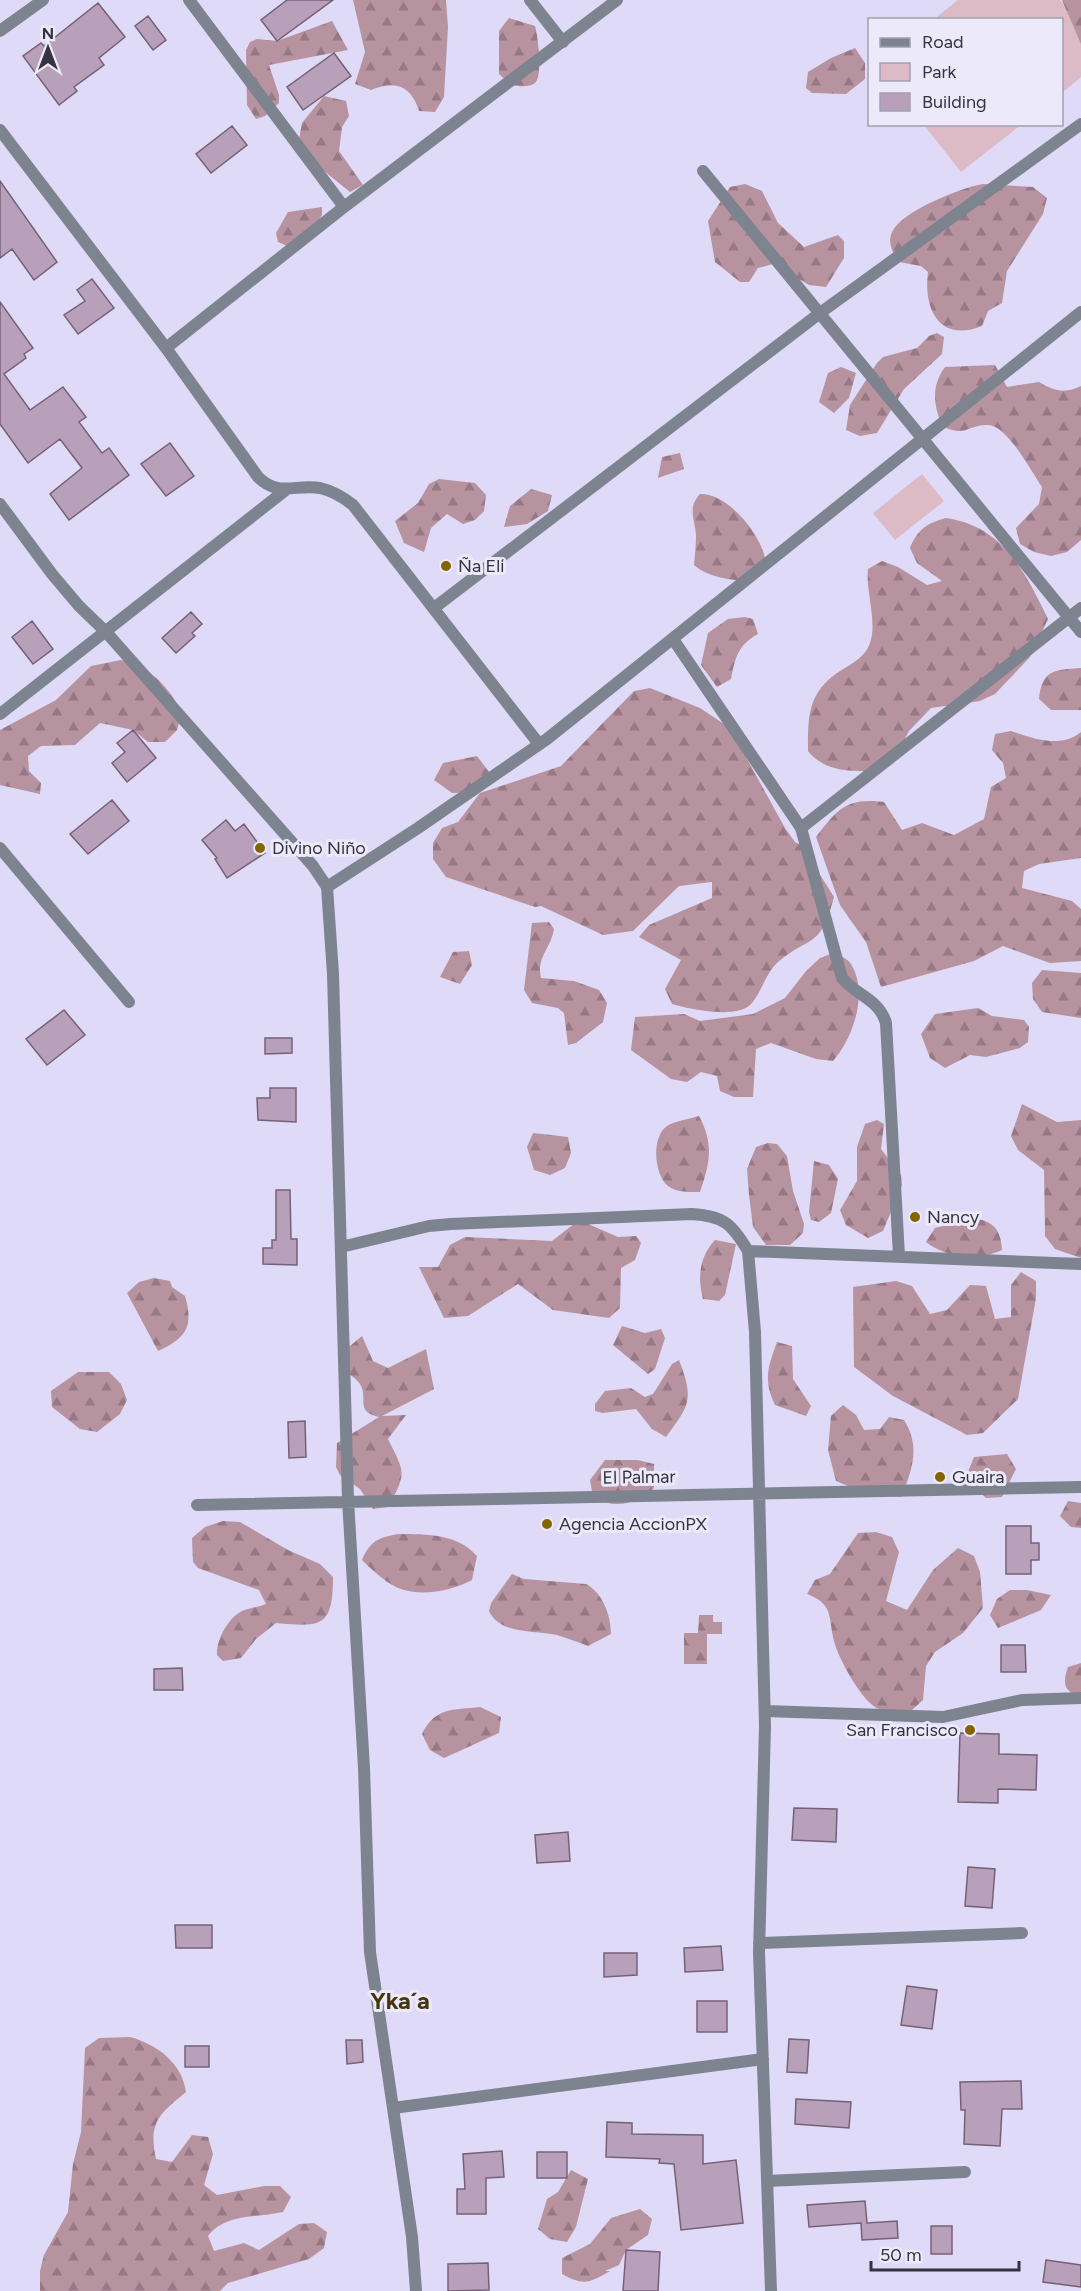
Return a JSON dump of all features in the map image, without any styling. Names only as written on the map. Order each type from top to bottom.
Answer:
[{"type":"street","points":[[0,31],[43,0]]},
{"type":"street","points":[[189,0],[344,207]]},
{"type":"street","points":[[530,0],[563,42]]},
{"type":"street","points":[[166,348],[344,207],[617,0]]},
{"type":"street","points":[[434,608],[820,313],[1081,124]]},
{"type":"street","points":[[0,130],[166,348],[258,477],[273,489],[303,487],[330,490],[353,505],[539,744]]},
{"type":"street","points":[[704,171],[1081,632]]},
{"type":"street","points":[[327,889],[539,744],[1081,312]]},
{"type":"street","points":[[0,714],[287,489]]},
{"type":"street","points":[[0,504],[52,574],[313,866],[327,889],[333,974],[348,1500],[364,1768],[370,1952],[412,2237],[416,2291]]},
{"type":"street","points":[[801,828],[1081,608]]},
{"type":"street","points":[[673,639],[801,828],[842,978],[852,990],[878,1006],[886,1023],[899,1256]]},
{"type":"street","points":[[0,848],[129,1002]]},
{"type":"street","points":[[341,1247],[451,1224],[692,1214],[714,1216],[728,1222],[738,1233],[748,1251],[755,1332],[765,1711],[759,1943],[771,2291]]},
{"type":"street","points":[[748,1251],[1081,1264]]},
{"type":"street","name":"El Palmar","points":[[197,1505],[348,1500],[1081,1487]]},
{"type":"street","points":[[765,1711],[943,1717],[1022,1700],[1081,1698]]},
{"type":"street","points":[[759,1943],[1022,1933]]},
{"type":"street","points":[[393,2108],[763,2059]]},
{"type":"street","points":[[767,2181],[965,2172]]},
{"type":"green space","points":[[353,0],[446,0],[448,27],[444,97],[435,112],[419,111],[412,95],[401,87],[388,85],[371,90],[355,84],[365,52]]},
{"type":"green space","points":[[958,0],[1060,0],[1081,26],[1081,77],[1063,92],[1063,18],[936,18]]},
{"type":"green space","points":[[1062,0],[1081,0],[1081,44]]},
{"type":"green space","points":[[509,18],[535,26],[539,73],[535,83],[530,86],[511,85],[499,74],[499,31]]},
{"type":"green space","points":[[332,21],[348,50],[269,65],[279,95],[279,103],[265,116],[256,119],[247,105],[246,50],[250,42],[257,39],[277,41]]},
{"type":"green space","points":[[855,48],[865,63],[865,79],[846,94],[812,93],[806,88],[808,72],[831,58]]},
{"type":"green space","points":[[324,96],[346,101],[349,116],[342,127],[339,151],[363,185],[350,192],[313,162],[299,139],[302,123]]},
{"type":"green space","points":[[925,126],[1020,126],[961,172]]},
{"type":"green space","points":[[745,184],[762,191],[778,223],[804,247],[838,235],[844,241],[844,258],[826,287],[809,285],[773,264],[758,268],[749,282],[740,282],[715,262],[708,221],[730,187]]},
{"type":"green space","points":[[983,184],[1033,187],[1047,198],[1043,214],[1007,271],[1002,303],[988,311],[982,326],[955,330],[937,320],[932,310],[928,299],[928,272],[921,266],[899,262],[891,248],[890,240],[892,232],[907,216],[947,195]]},
{"type":"green space","points":[[322,207],[322,215],[303,245],[290,247],[278,242],[276,233],[288,212]]},
{"type":"green space","points":[[937,333],[944,337],[942,354],[904,389],[877,433],[860,436],[846,430],[850,405],[877,363],[883,357],[917,348],[929,336]]},
{"type":"green space","points":[[995,365],[1007,387],[1039,382],[1060,390],[1070,390],[1081,386],[1081,540],[1067,552],[1051,556],[1034,552],[1020,544],[1016,528],[1039,504],[1042,487],[1011,440],[1003,432],[988,425],[962,431],[943,427],[935,396],[937,381],[945,367]]},
{"type":"green space","points":[[841,367],[856,373],[849,398],[834,413],[819,402],[828,373]]},
{"type":"green space","points":[[680,453],[684,469],[658,478],[662,457]]},
{"type":"green space","points":[[922,474],[944,501],[895,540],[873,513]]},
{"type":"green space","points":[[439,479],[475,483],[486,495],[484,511],[475,520],[463,524],[447,514],[431,528],[424,552],[404,543],[395,521],[418,503],[429,484]]},
{"type":"green space","points":[[531,489],[552,495],[548,511],[527,524],[504,527],[510,506]]},
{"type":"green space","points":[[700,494],[711,495],[732,507],[757,538],[765,558],[750,581],[713,576],[694,565],[696,535],[693,509]]},
{"type":"green space","points":[[946,518],[966,523],[983,531],[997,541],[1021,568],[1048,619],[1030,657],[995,694],[980,701],[931,708],[909,731],[893,762],[880,772],[850,771],[823,764],[808,751],[811,710],[824,684],[859,658],[866,651],[870,642],[872,622],[868,569],[882,561],[898,567],[927,585],[942,581],[917,563],[910,548],[916,536],[924,528]]},
{"type":"green space","points":[[745,617],[753,619],[758,634],[751,638],[738,653],[731,679],[717,687],[701,665],[708,633],[728,619]]},
{"type":"green space","points":[[121,660],[141,667],[165,686],[182,713],[177,730],[165,742],[148,742],[133,730],[100,723],[75,745],[41,746],[28,756],[29,771],[41,783],[40,794],[0,785],[0,730],[56,700],[91,666]]},
{"type":"green space","points":[[1081,668],[1081,710],[1051,710],[1039,699],[1043,682],[1051,673],[1064,669]]},
{"type":"green space","points":[[650,688],[700,708],[730,728],[785,828],[795,842],[802,846],[834,897],[824,926],[818,934],[776,964],[752,1003],[736,1011],[714,1012],[672,1004],[665,989],[681,960],[639,937],[649,925],[712,898],[712,882],[679,886],[633,931],[603,935],[541,906],[535,907],[446,877],[433,859],[433,843],[442,828],[458,822],[480,793],[561,766],[634,691]]},
{"type":"green space","points":[[1011,731],[1037,739],[1056,741],[1065,740],[1081,732],[1081,858],[1039,864],[1024,871],[1022,888],[1072,901],[1081,909],[1081,961],[1050,963],[1003,946],[974,961],[881,987],[866,942],[840,905],[816,837],[837,812],[852,803],[861,801],[884,802],[902,830],[922,823],[954,835],[984,819],[991,787],[1006,778],[1003,763],[992,750],[995,734]]},
{"type":"green space","points":[[477,756],[489,772],[474,792],[452,793],[434,780],[443,763]]},
{"type":"green space","points":[[549,922],[554,929],[540,965],[541,978],[574,981],[599,990],[607,1003],[603,1022],[576,1043],[568,1045],[564,1013],[558,1008],[532,1003],[524,990],[532,923]]},
{"type":"green space","points":[[469,951],[472,965],[460,984],[440,977],[453,952]]},
{"type":"green space","points":[[836,952],[851,964],[859,988],[852,1028],[833,1061],[816,1059],[771,1043],[756,1049],[753,1097],[734,1097],[720,1091],[717,1076],[701,1072],[687,1082],[671,1079],[631,1050],[635,1017],[684,1014],[700,1021],[753,1014],[785,998],[806,971],[820,958]]},
{"type":"green space","points":[[1042,970],[1081,973],[1081,1018],[1042,1012],[1033,999],[1032,983]]},
{"type":"green space","points":[[978,1008],[992,1016],[1024,1020],[1029,1027],[1028,1042],[1020,1048],[986,1057],[970,1055],[945,1068],[930,1058],[921,1034],[935,1014]]},
{"type":"green space","points":[[1022,1104],[1057,1122],[1081,1120],[1081,1258],[1055,1249],[1045,1236],[1044,1170],[1018,1150],[1011,1136]]},
{"type":"green space","points":[[699,1116],[709,1145],[708,1163],[700,1192],[675,1190],[663,1181],[657,1165],[658,1138],[667,1126]]},
{"type":"green space","points":[[877,1120],[884,1124],[881,1149],[901,1175],[902,1185],[883,1231],[868,1238],[846,1225],[840,1210],[857,1181],[857,1147],[865,1124]]},
{"type":"green space","points":[[533,1133],[568,1137],[571,1153],[565,1168],[550,1175],[534,1170],[527,1147]]},
{"type":"green space","points":[[768,1143],[777,1144],[787,1156],[793,1191],[804,1224],[803,1233],[790,1245],[766,1245],[753,1227],[747,1169],[756,1147]]},
{"type":"green space","points":[[814,1161],[829,1165],[838,1179],[831,1213],[819,1222],[811,1220],[809,1212]]},
{"type":"green space","points":[[973,1218],[986,1221],[995,1227],[1000,1237],[1002,1250],[983,1256],[963,1256],[943,1252],[926,1242],[935,1228]]},
{"type":"green space","points":[[579,1220],[618,1237],[636,1236],[641,1243],[635,1260],[621,1268],[620,1308],[609,1318],[553,1310],[518,1284],[468,1316],[444,1318],[419,1267],[438,1267],[450,1245],[465,1237],[552,1241]]},
{"type":"green space","points":[[715,1240],[736,1244],[725,1295],[719,1301],[703,1299],[700,1283],[703,1260]]},
{"type":"green space","points":[[1021,1272],[1036,1281],[1036,1298],[1018,1399],[983,1433],[967,1435],[893,1396],[854,1367],[853,1287],[896,1281],[912,1286],[930,1314],[947,1310],[970,1285],[986,1286],[995,1319],[1011,1317],[1011,1285]]},
{"type":"green space","points":[[154,1278],[170,1281],[172,1287],[185,1296],[189,1316],[188,1324],[181,1336],[158,1351],[127,1293],[139,1282]]},
{"type":"green space","points":[[622,1326],[645,1333],[661,1329],[665,1338],[655,1369],[648,1374],[613,1345]]},
{"type":"green space","points":[[362,1336],[373,1361],[388,1368],[426,1349],[434,1389],[382,1416],[406,1415],[388,1439],[402,1473],[388,1507],[373,1509],[360,1489],[340,1475],[336,1467],[337,1443],[379,1417],[364,1408],[360,1384],[341,1368],[344,1351]]},
{"type":"green space","points":[[777,1342],[792,1346],[793,1379],[811,1406],[806,1416],[775,1405],[771,1396],[768,1374]]},
{"type":"green space","points":[[679,1360],[687,1384],[687,1401],[685,1409],[666,1437],[652,1429],[636,1409],[603,1413],[595,1411],[595,1404],[605,1391],[631,1388],[645,1397],[653,1394],[672,1364]]},
{"type":"green space","points":[[78,1372],[109,1372],[121,1384],[127,1400],[120,1414],[97,1432],[80,1429],[52,1407],[51,1391]]},
{"type":"green space","points":[[843,1405],[856,1415],[864,1430],[880,1429],[889,1417],[904,1420],[912,1439],[913,1458],[901,1497],[867,1494],[836,1481],[828,1450],[831,1416]]},
{"type":"green space","points":[[1007,1454],[1016,1469],[1002,1497],[986,1498],[974,1486],[968,1472],[974,1457]]},
{"type":"green space","points":[[605,1460],[638,1460],[654,1464],[654,1488],[640,1498],[625,1503],[609,1503],[593,1497],[590,1480]]},
{"type":"green space","points":[[1068,1501],[1081,1503],[1081,1528],[1071,1527],[1060,1516]]},
{"type":"green space","points":[[223,1521],[240,1522],[288,1550],[320,1564],[333,1577],[327,1615],[314,1624],[276,1623],[256,1639],[241,1658],[223,1661],[217,1655],[217,1649],[228,1624],[242,1611],[266,1604],[259,1590],[198,1568],[193,1562],[192,1538],[205,1527]]},
{"type":"green space","points":[[876,1532],[892,1537],[899,1552],[886,1601],[907,1610],[933,1570],[958,1548],[974,1556],[980,1572],[983,1608],[963,1633],[935,1652],[926,1666],[923,1700],[911,1711],[879,1709],[866,1699],[840,1658],[826,1607],[822,1602],[807,1594],[815,1580],[830,1574],[858,1533]]},
{"type":"green space","points":[[399,1534],[431,1535],[461,1543],[477,1556],[472,1580],[457,1587],[430,1592],[412,1592],[393,1585],[362,1560],[368,1548],[376,1541]]},
{"type":"green space","points":[[512,1574],[524,1579],[586,1584],[597,1593],[605,1606],[611,1634],[588,1646],[557,1635],[519,1630],[501,1624],[489,1611],[491,1603]]},
{"type":"green space","points":[[1010,1590],[1027,1590],[1051,1595],[1041,1610],[998,1628],[990,1615],[997,1599]]},
{"type":"green space","points":[[699,1615],[713,1615],[713,1622],[722,1622],[722,1634],[707,1634],[707,1664],[684,1664],[684,1633],[698,1633]]},
{"type":"green space","points":[[1081,1663],[1081,1698],[1068,1689],[1065,1678],[1068,1667]]},
{"type":"green space","points":[[480,1707],[501,1717],[499,1733],[444,1758],[430,1750],[422,1734],[433,1719],[439,1714],[453,1710]]},
{"type":"green space","points":[[130,2037],[159,2050],[174,2064],[184,2082],[186,2092],[163,2113],[155,2128],[156,2159],[172,2162],[192,2135],[208,2137],[213,2154],[204,2185],[217,2195],[264,2186],[280,2186],[291,2197],[283,2212],[233,2220],[215,2229],[208,2236],[214,2251],[244,2243],[259,2250],[299,2224],[314,2223],[327,2232],[324,2248],[309,2259],[228,2283],[220,2291],[40,2291],[40,2271],[44,2255],[68,2212],[73,2164],[81,2132],[85,2048],[99,2038]]},
{"type":"green space","points":[[571,2170],[588,2179],[576,2227],[567,2242],[550,2239],[538,2229],[547,2199],[558,2192]]},
{"type":"green space","points":[[640,2209],[652,2219],[648,2235],[626,2250],[619,2265],[586,2282],[562,2274],[562,2258],[590,2244],[611,2218]]},
{"type":"building","points":[[287,0],[333,0],[277,41],[261,20]]},
{"type":"building","points":[[98,3],[125,37],[99,58],[104,65],[74,87],[77,91],[59,105],[23,56],[41,43],[44,46]]},
{"type":"building","points":[[148,16],[166,40],[153,50],[135,26]]},
{"type":"building","points":[[334,53],[351,76],[303,110],[287,87]]},
{"type":"building","points":[[232,126],[247,145],[211,173],[196,154]]},
{"type":"building","points":[[0,181],[57,262],[34,280],[12,249],[0,258]]},
{"type":"building","points":[[92,279],[114,308],[78,334],[64,315],[85,301],[77,290]]},
{"type":"building","points":[[0,302],[33,348],[24,354],[26,358],[4,374],[30,410],[63,387],[86,417],[79,422],[102,453],[109,448],[129,475],[69,520],[50,494],[82,468],[60,439],[28,463],[0,424]]},
{"type":"building","points":[[170,443],[194,476],[166,496],[141,464]]},
{"type":"building","points":[[191,612],[202,624],[192,633],[195,636],[176,653],[162,638]]},
{"type":"building","points":[[32,621],[53,649],[33,664],[12,637]]},
{"type":"building","points":[[133,730],[156,758],[127,782],[112,763],[125,752],[117,743]]},
{"type":"building","points":[[112,800],[129,821],[88,854],[70,834]]},
{"type":"building","points":[[226,820],[235,831],[244,824],[265,853],[227,878],[215,859],[217,858],[202,840]]},
{"type":"building","points":[[64,1010],[85,1035],[47,1065],[26,1039]]},
{"type":"building","points":[[265,1038],[292,1038],[292,1053],[265,1054]]},
{"type":"building","points":[[270,1088],[296,1088],[296,1122],[258,1120],[257,1098],[270,1098]]},
{"type":"building","points":[[276,1190],[290,1190],[291,1239],[297,1239],[297,1265],[263,1264],[263,1248],[272,1248],[272,1240],[276,1240]]},
{"type":"building","points":[[305,1421],[306,1457],[289,1458],[288,1422]]},
{"type":"building","points":[[1006,1526],[1031,1526],[1031,1543],[1039,1543],[1039,1560],[1031,1560],[1031,1574],[1006,1574]]},
{"type":"building","points":[[1001,1645],[1025,1645],[1026,1672],[1001,1672]]},
{"type":"building","points":[[182,1668],[183,1690],[154,1690],[154,1669]]},
{"type":"building","points":[[960,1733],[999,1734],[999,1754],[1037,1755],[1036,1790],[998,1789],[998,1803],[958,1802]]},
{"type":"building","points":[[794,1808],[837,1809],[836,1842],[792,1840]]},
{"type":"building","points":[[568,1832],[570,1861],[537,1863],[535,1835]]},
{"type":"building","points":[[968,1867],[995,1869],[992,1908],[965,1906]]},
{"type":"building","points":[[175,1925],[212,1925],[212,1948],[176,1948]]},
{"type":"building","points":[[721,1946],[723,1970],[685,1972],[684,1948]]},
{"type":"building","points":[[604,1953],[637,1953],[637,1975],[604,1977]]},
{"type":"building","points":[[907,1986],[937,1990],[932,2029],[901,2025]]},
{"type":"building","points":[[697,2001],[727,2001],[727,2032],[697,2032]]},
{"type":"building","points":[[789,2039],[809,2040],[807,2073],[787,2072]]},
{"type":"building","points":[[346,2040],[362,2040],[363,2062],[347,2064]]},
{"type":"building","points":[[185,2046],[209,2046],[209,2067],[185,2067]]},
{"type":"building","points":[[1021,2081],[1022,2109],[1002,2109],[1000,2146],[964,2144],[965,2110],[961,2110],[960,2082]]},
{"type":"building","points":[[796,2099],[851,2102],[849,2128],[795,2124]]},
{"type":"building","points":[[607,2122],[632,2123],[632,2134],[703,2135],[703,2164],[736,2160],[743,2223],[681,2230],[674,2164],[659,2163],[660,2159],[606,2157]]},
{"type":"building","points":[[502,2151],[504,2177],[486,2178],[486,2214],[457,2214],[457,2189],[465,2189],[463,2154]]},
{"type":"building","points":[[537,2152],[567,2152],[567,2178],[537,2178]]},
{"type":"building","points":[[865,2201],[867,2223],[897,2221],[898,2238],[862,2240],[861,2223],[809,2227],[807,2205]]},
{"type":"building","points":[[931,2226],[952,2226],[952,2254],[931,2254]]},
{"type":"building","points":[[626,2250],[660,2252],[658,2291],[623,2291]]},
{"type":"building","points":[[1046,2260],[1081,2265],[1081,2287],[1043,2282]]},
{"type":"building","points":[[488,2263],[489,2290],[448,2291],[448,2264]]},
{"type":"place","name":"Ña Eli","points":[[446,566]]},
{"type":"place","name":"Divino Niño","points":[[260,848]]},
{"type":"place","name":"Nancy","points":[[915,1217]]},
{"type":"place","name":"Guaira","points":[[940,1477]]},
{"type":"place","name":"Agencia AccionPX","points":[[547,1524]]},
{"type":"place","name":"San Francisco","points":[[970,1730]]},
{"type":"district","name":"Yka´a","points":[[400,2000]]}]
